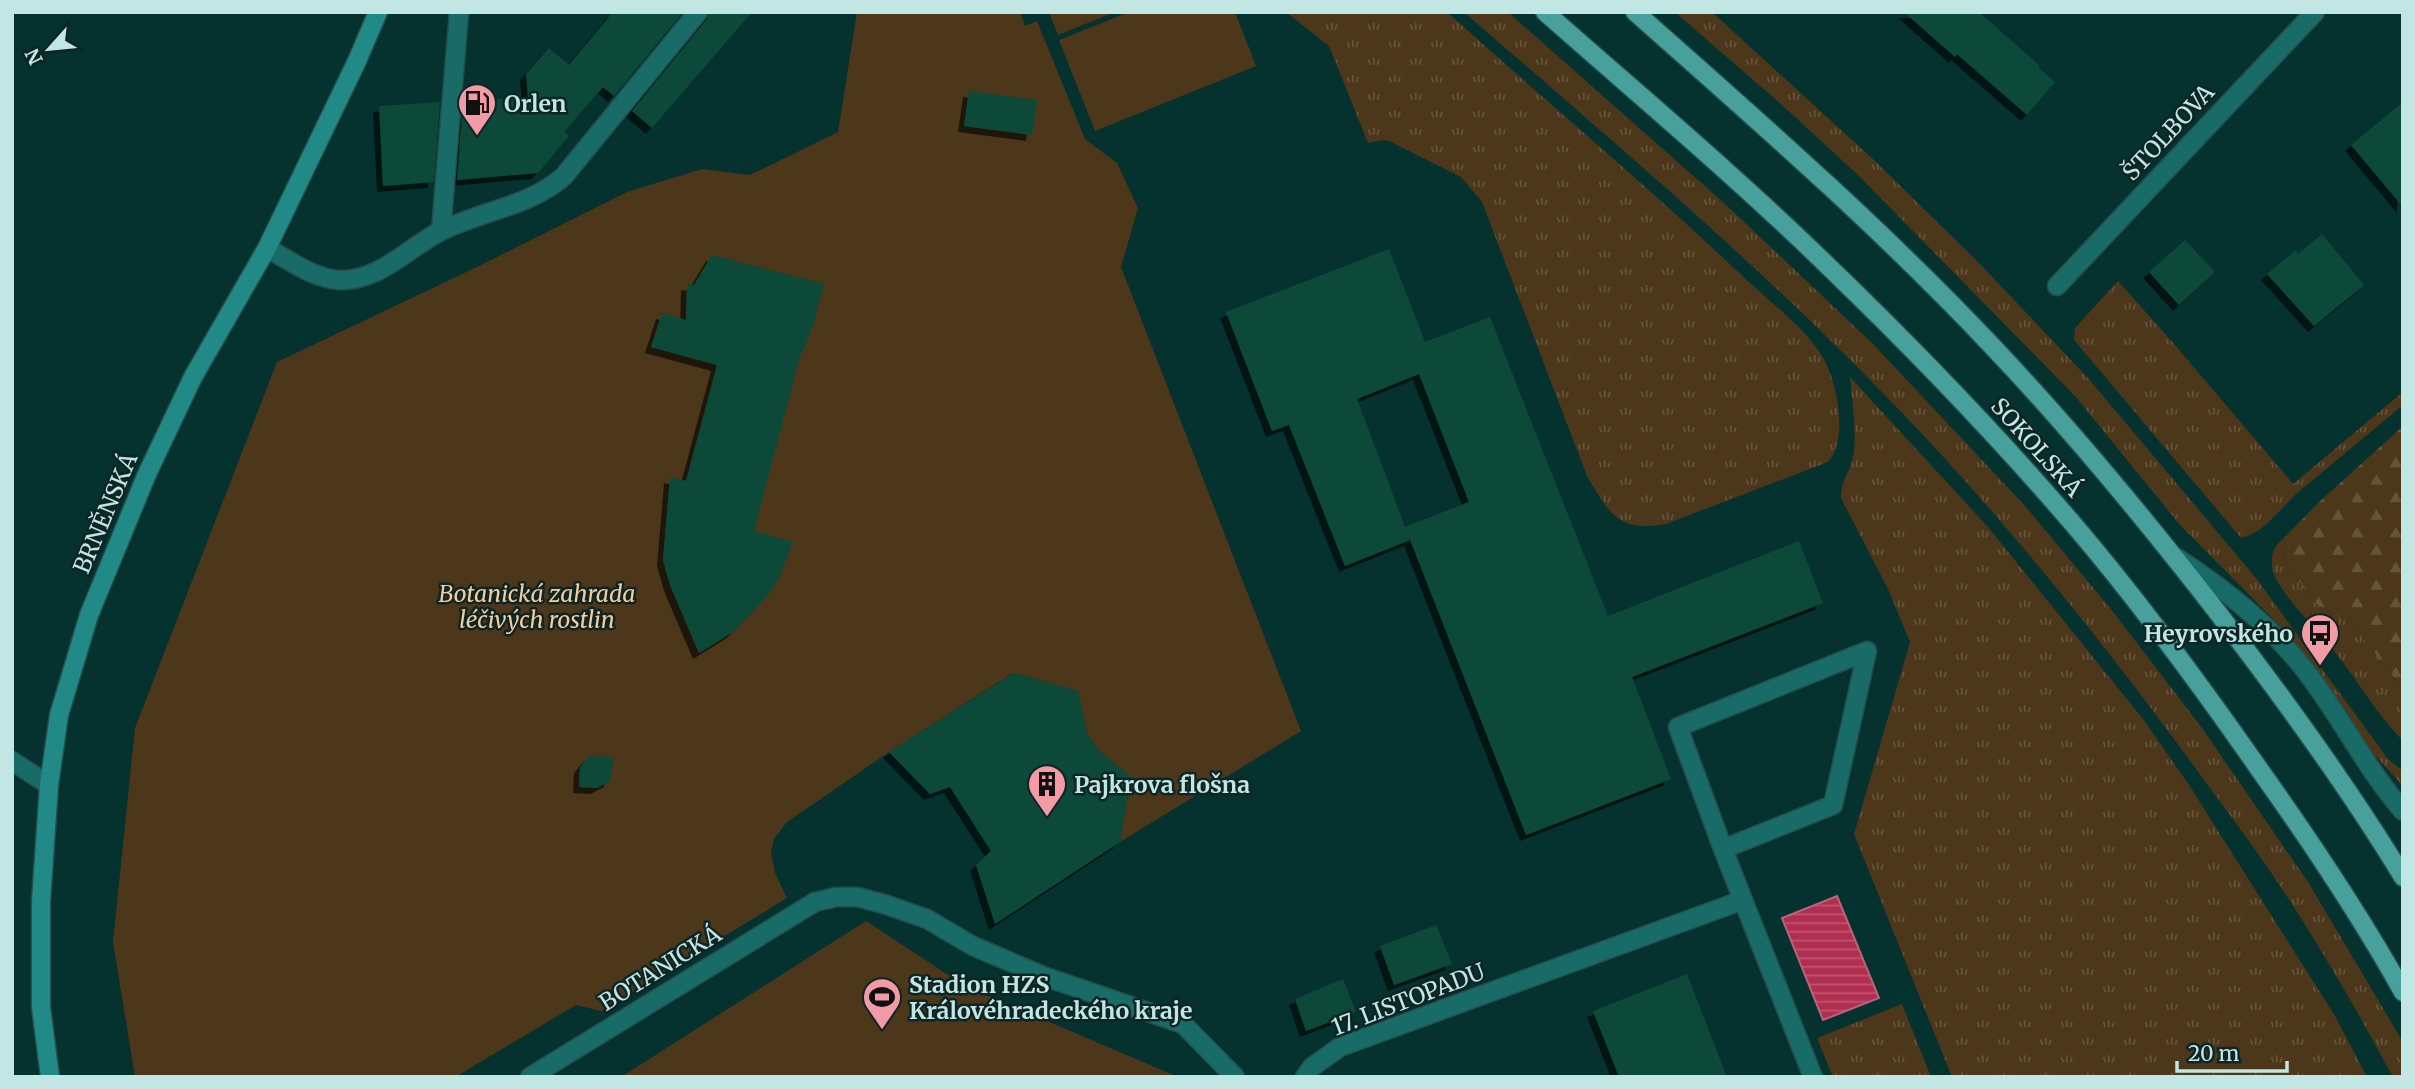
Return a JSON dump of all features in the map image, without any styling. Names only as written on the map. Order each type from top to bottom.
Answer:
[{"type":"main road","name":"SOKOLSKÁ","points":[[1545,12],[1828,266],[1961,400],[2068,517],[2210,698],[2340,885],[2403,992]]},
{"type":"main road","name":"SOKOLSKÁ","points":[[1635,12],[1785,146],[1906,260],[2048,406],[2173,555],[2266,674],[2339,777],[2403,877]]},
{"type":"street","name":"BRNĚNSKÁ","points":[[50,1077],[41,1006],[41,928],[49,785],[59,715],[89,615],[147,474],[192,377],[267,248],[357,61],[377,12]]},
{"type":"street","points":[[441,231],[458,12]]},
{"type":"street","points":[[267,248],[316,274],[342,280],[373,272],[441,231],[542,192],[564,176],[698,12]]},
{"type":"street","name":"ŠTOLBOVA","points":[[2057,286],[2315,12]]},
{"type":"street","points":[[2173,555],[2219,585],[2264,624],[2306,671],[2379,783],[2403,811]]},
{"type":"street","points":[[1723,849],[1833,805],[1867,652],[1678,727],[1723,849],[1813,1077]]},
{"type":"street","points":[[12,761],[49,785]]},
{"type":"street","name":"BOTANICKÁ","points":[[530,1077],[815,902],[836,897],[884,904],[927,919],[973,946],[1042,976],[1183,1024],[1235,1077]]},
{"type":"street","name":"17. LISTOPADU","points":[[1306,1077],[1312,1068],[1340,1047],[1743,900]]},
{"type":"green space","name":"Botanická zahrada léčivých rostlin","points":[[857,12],[1020,12],[1025,26],[1037,21],[1085,139],[1117,163],[1138,208],[1121,267],[1301,731],[1120,842],[1131,777],[1097,749],[1087,733],[1078,691],[1013,673],[889,752],[787,822],[774,839],[771,853],[775,873],[787,898],[601,1011],[576,1005],[455,1077],[135,1077],[113,942],[135,728],[277,362],[627,192],[702,169],[750,175],[838,132]]},
{"type":"green space","points":[[1049,12],[1115,12],[1058,35]]},
{"type":"green space","points":[[1129,12],[1235,12],[1256,66],[1095,131],[1059,40]]},
{"type":"green space","points":[[1286,12],[1447,12],[1665,204],[1814,344],[1832,379],[1839,409],[1838,439],[1828,462],[1666,524],[1637,526],[1617,517],[1609,510],[1587,476],[1482,202],[1461,177],[1389,141],[1368,143],[1329,46]]},
{"type":"green space","points":[[1464,12],[1508,12],[1724,203],[1873,344],[2026,507],[2114,613],[2202,728],[2308,882],[2403,1042],[2403,1077],[2393,1077],[2280,885],[2152,709],[2039,567],[1960,475],[1877,387],[1777,289],[1674,195]]},
{"type":"green space","points":[[1675,12],[1712,12],[1876,162],[1978,262],[2088,378],[2256,578],[2388,759],[2403,771],[2403,786],[2370,750],[2288,634],[2180,525],[2075,396],[1858,175]]},
{"type":"green space","points":[[2118,281],[2293,484],[2403,392],[2403,405],[2295,495],[2264,526],[2241,538],[2074,340],[2075,328]]},
{"type":"green space","points":[[1850,377],[1988,527],[2143,719],[2189,785],[2335,1016],[2367,1077],[1952,1077],[1854,834],[1910,642],[1888,589],[1841,498],[1854,452]]},
{"type":"green space","points":[[2403,426],[2403,689],[2353,625],[2313,602],[2283,557],[2285,537],[2317,504]]},
{"type":"green space","points":[[2285,537],[2283,557],[2313,602],[2353,625],[2403,689],[2403,741],[2278,582],[2272,558],[2274,549]]},
{"type":"green space","name":"Stadion HZS Královéhradeckého kraje","points":[[866,921],[965,986],[1178,1077],[621,1077]]},
{"type":"green space","points":[[1902,1004],[1931,1077],[1833,1077],[1817,1038]]},
{"type":"shaded area","points":[[1837,896],[1879,998],[1823,1020],[1782,918]]},
{"type":"building","points":[[613,12],[683,12],[614,96],[603,87],[564,132],[569,136],[538,173],[457,180],[463,101],[528,97],[526,74],[549,48],[569,65]]},
{"type":"building","points":[[709,12],[752,12],[652,128],[632,111],[707,19]]},
{"type":"building","points":[[1904,12],[1979,12],[2055,82],[2027,115]]},
{"type":"building","points":[[969,91],[1037,100],[1032,135],[964,126]]},
{"type":"building","points":[[440,102],[434,182],[383,186],[379,106]]},
{"type":"building","points":[[2403,102],[2403,207],[2351,145]]},
{"type":"building","points":[[2322,234],[2364,285],[2314,326],[2267,274],[2296,250],[2298,254]]},
{"type":"building","points":[[2185,240],[2215,272],[2179,305],[2149,272]]},
{"type":"building","points":[[1389,249],[1425,342],[1490,317],[1608,616],[1799,541],[1823,603],[1632,677],[1671,779],[1526,835],[1408,534],[1410,540],[1345,566],[1289,425],[1272,431],[1226,312]],"holes":[[[1419,374],[1469,502],[1405,527],[1357,399]]]},
{"type":"building","points":[[712,255],[824,284],[812,328],[799,360],[754,531],[793,542],[780,576],[769,594],[733,632],[699,653],[670,585],[663,560],[670,477],[686,481],[717,365],[651,347],[662,313],[686,320],[687,284],[694,285]]},
{"type":"building","name":"Pajkrova flošna","points":[[1014,673],[1078,691],[1087,733],[1097,749],[1131,777],[1120,842],[995,924],[976,865],[991,851],[950,787],[930,794],[889,752]]},
{"type":"building","points":[[589,756],[614,757],[610,781],[597,788],[579,787],[580,767]]},
{"type":"building","points":[[1436,925],[1452,964],[1394,985],[1380,946]]},
{"type":"building","points":[[1687,974],[1727,1077],[1619,1077],[1593,1011]]},
{"type":"building","points":[[1343,979],[1356,1012],[1306,1031],[1295,999]]},
{"type":"place","name":"Orlen","points":[[477,137]]},
{"type":"place","name":"Heyrovského","points":[[2320,667]]},
{"type":"place","name":"Pajkrova flošna","points":[[1047,818]]},
{"type":"place","name":"Stadion HZS Královéhradeckého kraje","points":[[882,1031]]}]
